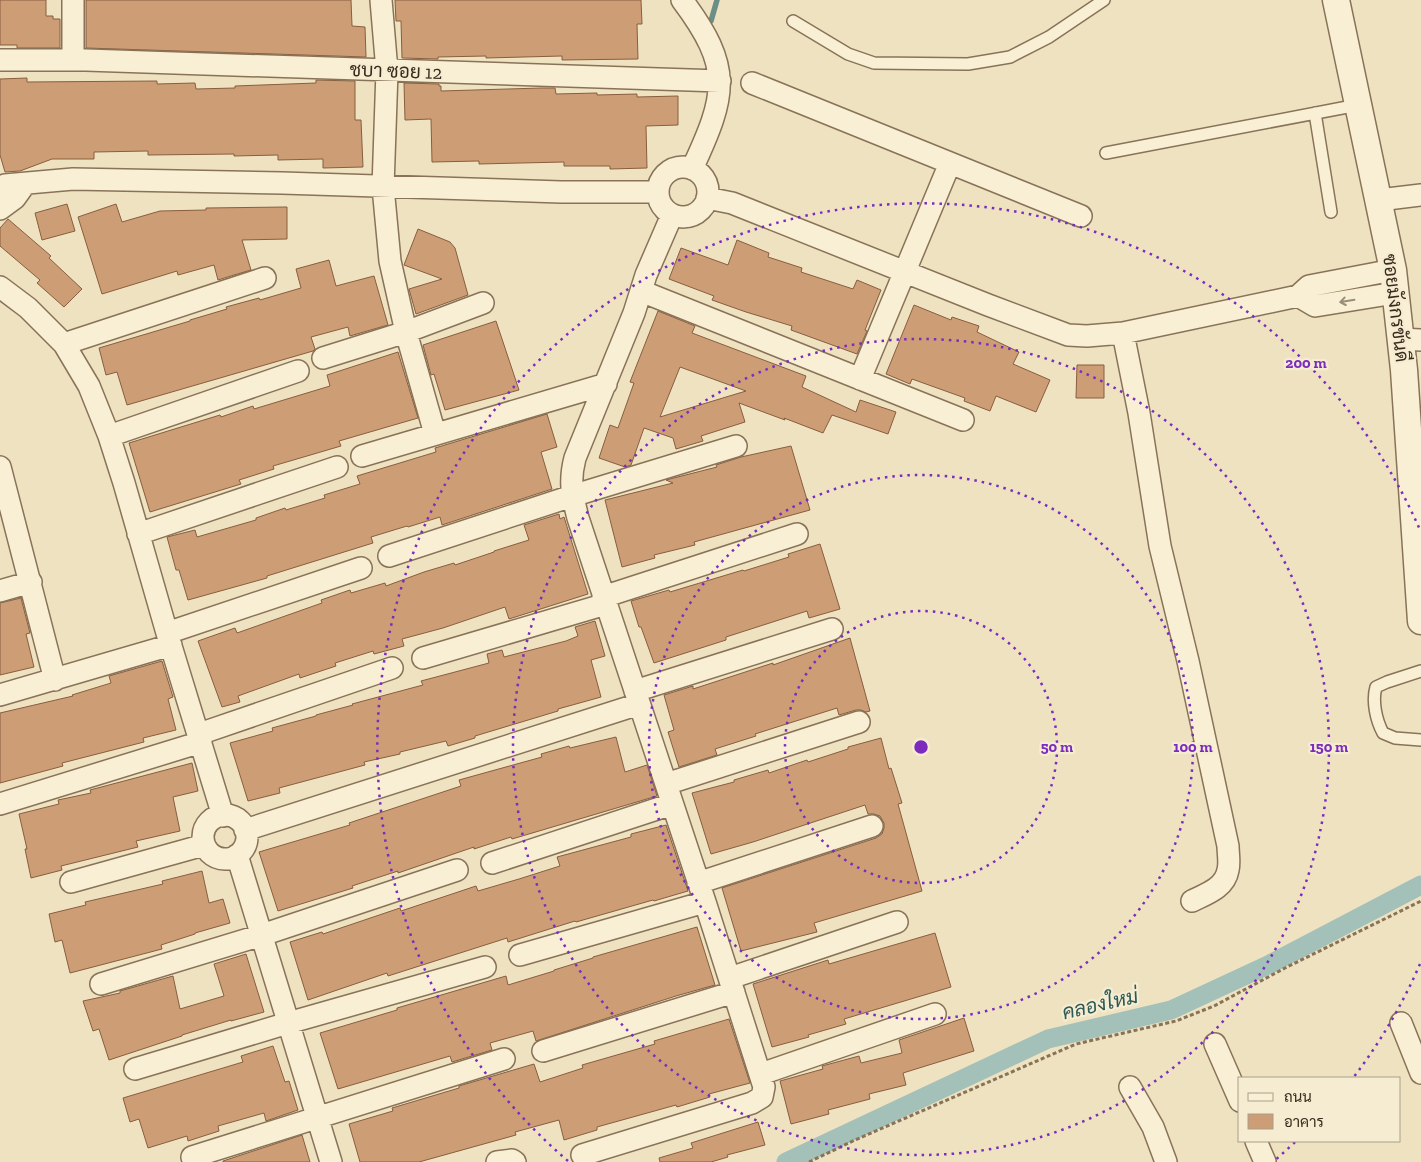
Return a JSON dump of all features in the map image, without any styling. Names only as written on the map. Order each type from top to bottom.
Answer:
[{"type":"street","points":[[72,0],[73,60]]},
{"type":"street","points":[[381,0],[387,71],[382,187],[390,261],[406,332],[435,434]]},
{"type":"street","points":[[682,0],[712,46],[719,68],[720,81],[716,110],[708,135],[692,169]]},
{"type":"street","name":"ซอยมังกรขันดี","points":[[1336,0],[1379,200],[1394,282],[1411,339],[1421,620]]},
{"type":"street","name":"ชบา ซอย 12","points":[[0,60],[73,60],[720,81]]},
{"type":"street","points":[[752,83],[1081,216]]},
{"type":"street","points":[[860,379],[950,163]]},
{"type":"street","points":[[681,167],[692,169],[702,176],[707,186],[707,198],[702,208],[693,215],[681,217],[672,215],[664,209],[659,201],[657,192],[660,180],[669,171],[681,167]]},
{"type":"street","points":[[0,187],[73,179],[561,192],[657,192]]},
{"type":"street","points":[[0,209],[15,198],[25,184]]},
{"type":"street","points":[[1379,200],[1421,195]]},
{"type":"street","points":[[707,198],[732,203],[1068,335],[1087,336],[1124,333],[1298,296],[1316,306],[1394,282]]},
{"type":"street","points":[[582,1155],[752,1103],[762,1097],[764,1087],[572,496],[571,474],[575,458],[634,313],[646,276],[672,215]]},
{"type":"street","points":[[64,344],[265,278]]},
{"type":"street","points":[[0,287],[28,308],[64,344],[89,386],[109,436],[223,816]]},
{"type":"street","points":[[641,291],[963,420]]},
{"type":"street","points":[[323,358],[406,332],[483,303]]},
{"type":"street","points":[[1124,333],[1140,414],[1160,546],[1188,661],[1228,846],[1228,871],[1222,885],[1192,900]]},
{"type":"street","points":[[109,436],[298,371]]},
{"type":"street","points":[[362,456],[606,384]]},
{"type":"street","points":[[389,556],[572,496],[736,446]]},
{"type":"street","points":[[138,534],[337,467]]},
{"type":"street","points":[[1,477],[31,582],[55,680]]},
{"type":"street","points":[[423,658],[605,600],[797,534]]},
{"type":"street","points":[[0,695],[55,680],[361,568]]},
{"type":"street","points":[[0,591],[31,582]]},
{"type":"street","points":[[246,830],[637,698],[832,629]]},
{"type":"street","points":[[0,804],[200,738],[392,668]]},
{"type":"street","points":[[666,784],[859,722]]},
{"type":"street","points":[[492,863],[672,804]]},
{"type":"street","points":[[223,816],[237,819],[246,830],[246,844],[237,855],[230,858],[215,856],[208,852],[204,845],[206,826],[216,817],[223,816]]},
{"type":"street","points":[[520,955],[702,893],[872,826]]},
{"type":"street","points":[[71,882],[204,845]]},
{"type":"street","points":[[237,855],[331,1162]]},
{"type":"street","points":[[101,984],[262,935],[457,870]]},
{"type":"street","points":[[543,1051],[732,985],[897,922]]},
{"type":"street","points":[[135,1070],[485,966]]},
{"type":"street","points":[[761,1074],[935,1014]]},
{"type":"street","points":[[1401,1023],[1421,1073]]},
{"type":"street","points":[[1215,1044],[1238,1096]]},
{"type":"street","points":[[192,1157],[504,1059]]},
{"type":"street","points":[[1130,1087],[1153,1128],[1166,1162]]},
{"type":"street","points":[[1256,1142],[1265,1162]]},
{"type":"street","points":[[497,1162],[512,1160],[515,1162]]},
{"type":"lane","points":[[793,21],[848,54],[874,63],[968,64],[1010,57],[1049,37],[1104,0]]},
{"type":"lane","points":[[1106,153],[1358,105]]},
{"type":"lane","points":[[1315,113],[1331,212]]},
{"type":"lane","points":[[1421,671],[1376,687],[1374,695],[1378,723],[1383,733],[1395,738],[1421,740]]},
{"type":"path","points":[[809,1162],[900,1120],[1076,1044],[1176,1021],[1214,1006],[1285,968],[1421,901]]},
{"type":"building","points":[[0,0],[46,0],[46,16],[60,19],[60,48],[17,48],[17,45],[0,45]]},
{"type":"building","points":[[86,0],[351,0],[352,26],[365,27],[366,57],[86,48]]},
{"type":"building","points":[[395,0],[641,0],[642,24],[637,24],[638,59],[562,60],[562,56],[402,58],[401,21],[396,21]]},
{"type":"building","points":[[27,78],[27,82],[157,81],[157,84],[195,83],[196,89],[316,83],[316,80],[355,81],[355,120],[361,120],[363,167],[323,168],[323,159],[278,160],[278,155],[148,155],[148,151],[94,152],[94,159],[52,159],[20,171],[5,172],[0,155],[0,79]]},
{"type":"building","points":[[404,83],[439,84],[441,91],[555,88],[556,94],[637,94],[637,97],[678,96],[678,125],[646,126],[647,168],[610,169],[610,166],[564,166],[564,162],[479,164],[479,161],[432,162],[431,119],[405,120]]},
{"type":"building","points":[[67,204],[75,231],[42,240],[35,213]]},
{"type":"building","points":[[116,204],[122,222],[160,211],[206,210],[206,208],[287,207],[287,239],[242,240],[251,270],[218,280],[214,265],[178,275],[177,271],[102,294],[78,217]]},
{"type":"building","points":[[8,219],[51,256],[49,258],[82,289],[64,307],[37,283],[40,280],[0,246],[0,228]]},
{"type":"building","points":[[418,229],[450,242],[455,248],[468,295],[416,314],[409,289],[442,279],[404,265]]},
{"type":"building","points":[[737,240],[769,253],[768,257],[802,268],[801,272],[853,289],[857,280],[881,290],[857,354],[791,330],[792,326],[712,300],[714,296],[669,279],[681,248],[728,265]]},
{"type":"building","points":[[329,260],[336,286],[374,276],[388,325],[350,336],[348,327],[311,337],[315,349],[313,351],[127,405],[117,372],[106,375],[99,348],[190,321],[227,309],[226,307],[259,298],[260,300],[301,288],[296,269]]},
{"type":"building","points":[[914,305],[951,320],[952,317],[979,326],[977,332],[1019,352],[1013,364],[1050,380],[1036,412],[996,396],[990,411],[964,401],[965,398],[912,379],[910,384],[886,374]]},
{"type":"building","points":[[658,311],[695,326],[692,333],[806,376],[802,387],[856,412],[860,400],[896,412],[888,434],[832,415],[823,433],[739,403],[745,422],[701,436],[703,441],[676,449],[673,438],[644,428],[631,465],[625,467],[599,458],[610,425],[618,428],[634,383],[630,382]],"holes":[[[680,367],[746,391],[660,417]]]},
{"type":"building","points":[[496,321],[519,390],[445,410],[434,374],[431,375],[423,345]]},
{"type":"building","points":[[398,352],[418,418],[339,441],[341,446],[273,466],[274,469],[239,480],[241,484],[150,512],[129,443],[220,415],[221,417],[253,406],[254,409],[330,386],[327,375]]},
{"type":"building","points":[[1077,365],[1104,365],[1104,398],[1076,398]]},
{"type":"building","points":[[547,414],[557,447],[541,452],[552,489],[442,525],[440,517],[407,526],[371,537],[373,543],[267,576],[267,578],[188,600],[179,570],[176,570],[167,537],[195,530],[197,537],[256,520],[256,518],[285,508],[286,510],[325,498],[324,495],[360,484],[357,476],[436,452],[435,448]]},
{"type":"building","points":[[791,446],[810,510],[694,542],[695,545],[654,555],[655,558],[622,567],[605,500],[673,483],[666,480],[717,467],[716,465],[741,457]]},
{"type":"building","points":[[559,514],[560,519],[564,517],[588,594],[509,619],[505,607],[443,628],[402,639],[404,646],[374,654],[373,651],[335,663],[336,666],[300,678],[299,674],[238,696],[240,702],[222,707],[198,641],[235,628],[237,633],[322,603],[321,600],[350,590],[351,593],[385,583],[386,586],[424,572],[454,563],[455,565],[529,540],[524,525]]},
{"type":"building","points":[[820,544],[840,609],[809,618],[807,611],[654,663],[641,627],[639,627],[631,601],[744,571],[789,557],[788,554]]},
{"type":"building","points":[[21,598],[30,633],[26,634],[34,667],[0,675],[0,603]]},
{"type":"building","points":[[595,621],[605,656],[591,660],[601,697],[558,709],[558,711],[448,746],[446,741],[364,762],[365,765],[279,788],[280,793],[248,801],[230,743],[273,731],[272,728],[423,685],[421,681],[489,663],[487,654],[502,650],[504,657],[566,641],[578,636],[575,627]]},
{"type":"building","points":[[850,638],[870,711],[856,710],[839,715],[837,708],[755,734],[756,736],[715,749],[717,755],[679,767],[668,732],[674,730],[664,695],[693,686],[693,689],[773,663],[773,665]]},
{"type":"building","points":[[162,661],[173,697],[168,699],[176,730],[143,738],[144,742],[62,763],[63,766],[0,783],[0,713],[73,696],[111,683],[109,676]]},
{"type":"building","points":[[616,737],[625,772],[647,765],[657,796],[512,839],[511,837],[474,849],[474,847],[278,911],[259,852],[350,825],[349,823],[461,786],[459,780],[542,757],[541,754],[569,746],[570,748]]},
{"type":"building","points":[[881,738],[889,769],[891,768],[902,803],[898,804],[922,891],[814,923],[817,932],[741,951],[722,888],[876,838],[882,834],[884,823],[880,816],[868,814],[865,805],[711,854],[692,793],[734,782],[734,780],[768,770],[769,773],[807,760],[808,762],[848,749],[848,747]]},
{"type":"building","points":[[192,763],[198,791],[173,797],[180,831],[136,841],[138,847],[61,866],[62,870],[31,878],[19,814],[59,804],[58,800],[91,793],[90,790]]},
{"type":"building","points":[[666,825],[688,891],[575,921],[508,942],[507,938],[388,976],[387,973],[308,1000],[290,942],[322,932],[323,934],[400,908],[401,911],[476,886],[478,891],[519,879],[560,866],[557,857],[631,837],[631,834]]},
{"type":"building","points":[[202,871],[209,903],[223,899],[230,923],[161,945],[162,949],[70,973],[62,940],[55,942],[49,914],[86,905],[85,902],[163,884],[162,881]]},
{"type":"building","points":[[697,927],[715,985],[536,1041],[533,1031],[490,1043],[492,1050],[452,1062],[450,1056],[338,1089],[320,1033],[506,976],[508,985],[593,957]]},
{"type":"building","points":[[935,933],[951,987],[844,1019],[846,1024],[772,1047],[753,984],[828,960],[829,964]]},
{"type":"building","points":[[246,954],[264,1012],[182,1035],[109,1060],[99,1029],[93,1031],[83,1001],[120,993],[120,991],[173,976],[180,1009],[224,996],[214,964]]},
{"type":"building","points":[[964,1018],[974,1051],[903,1073],[906,1085],[869,1094],[870,1099],[828,1110],[829,1114],[791,1124],[780,1081],[823,1069],[822,1066],[859,1056],[861,1063],[902,1053],[899,1040]]},
{"type":"building","points":[[729,1019],[750,1083],[709,1094],[710,1097],[677,1107],[676,1105],[597,1127],[597,1130],[564,1140],[559,1120],[515,1132],[516,1135],[419,1162],[360,1162],[349,1124],[393,1111],[392,1108],[459,1088],[459,1086],[534,1064],[540,1082],[583,1068],[582,1065],[655,1044],[654,1041]]},
{"type":"building","points":[[273,1046],[285,1082],[289,1081],[298,1110],[266,1121],[264,1113],[218,1126],[219,1131],[188,1141],[187,1136],[148,1148],[139,1119],[130,1122],[123,1098],[243,1062],[241,1056]]},
{"type":"building","points":[[758,1122],[765,1145],[727,1155],[728,1157],[711,1162],[660,1162],[659,1158],[693,1148],[691,1143]]},
{"type":"building","points":[[302,1135],[310,1162],[223,1162],[223,1161]]},
{"type":"waterway","points":[[711,21],[717,0]]},
{"type":"waterway","name":"คลองใหม่","points":[[786,1162],[1048,1039],[1171,1010],[1270,964],[1421,885]]}]
